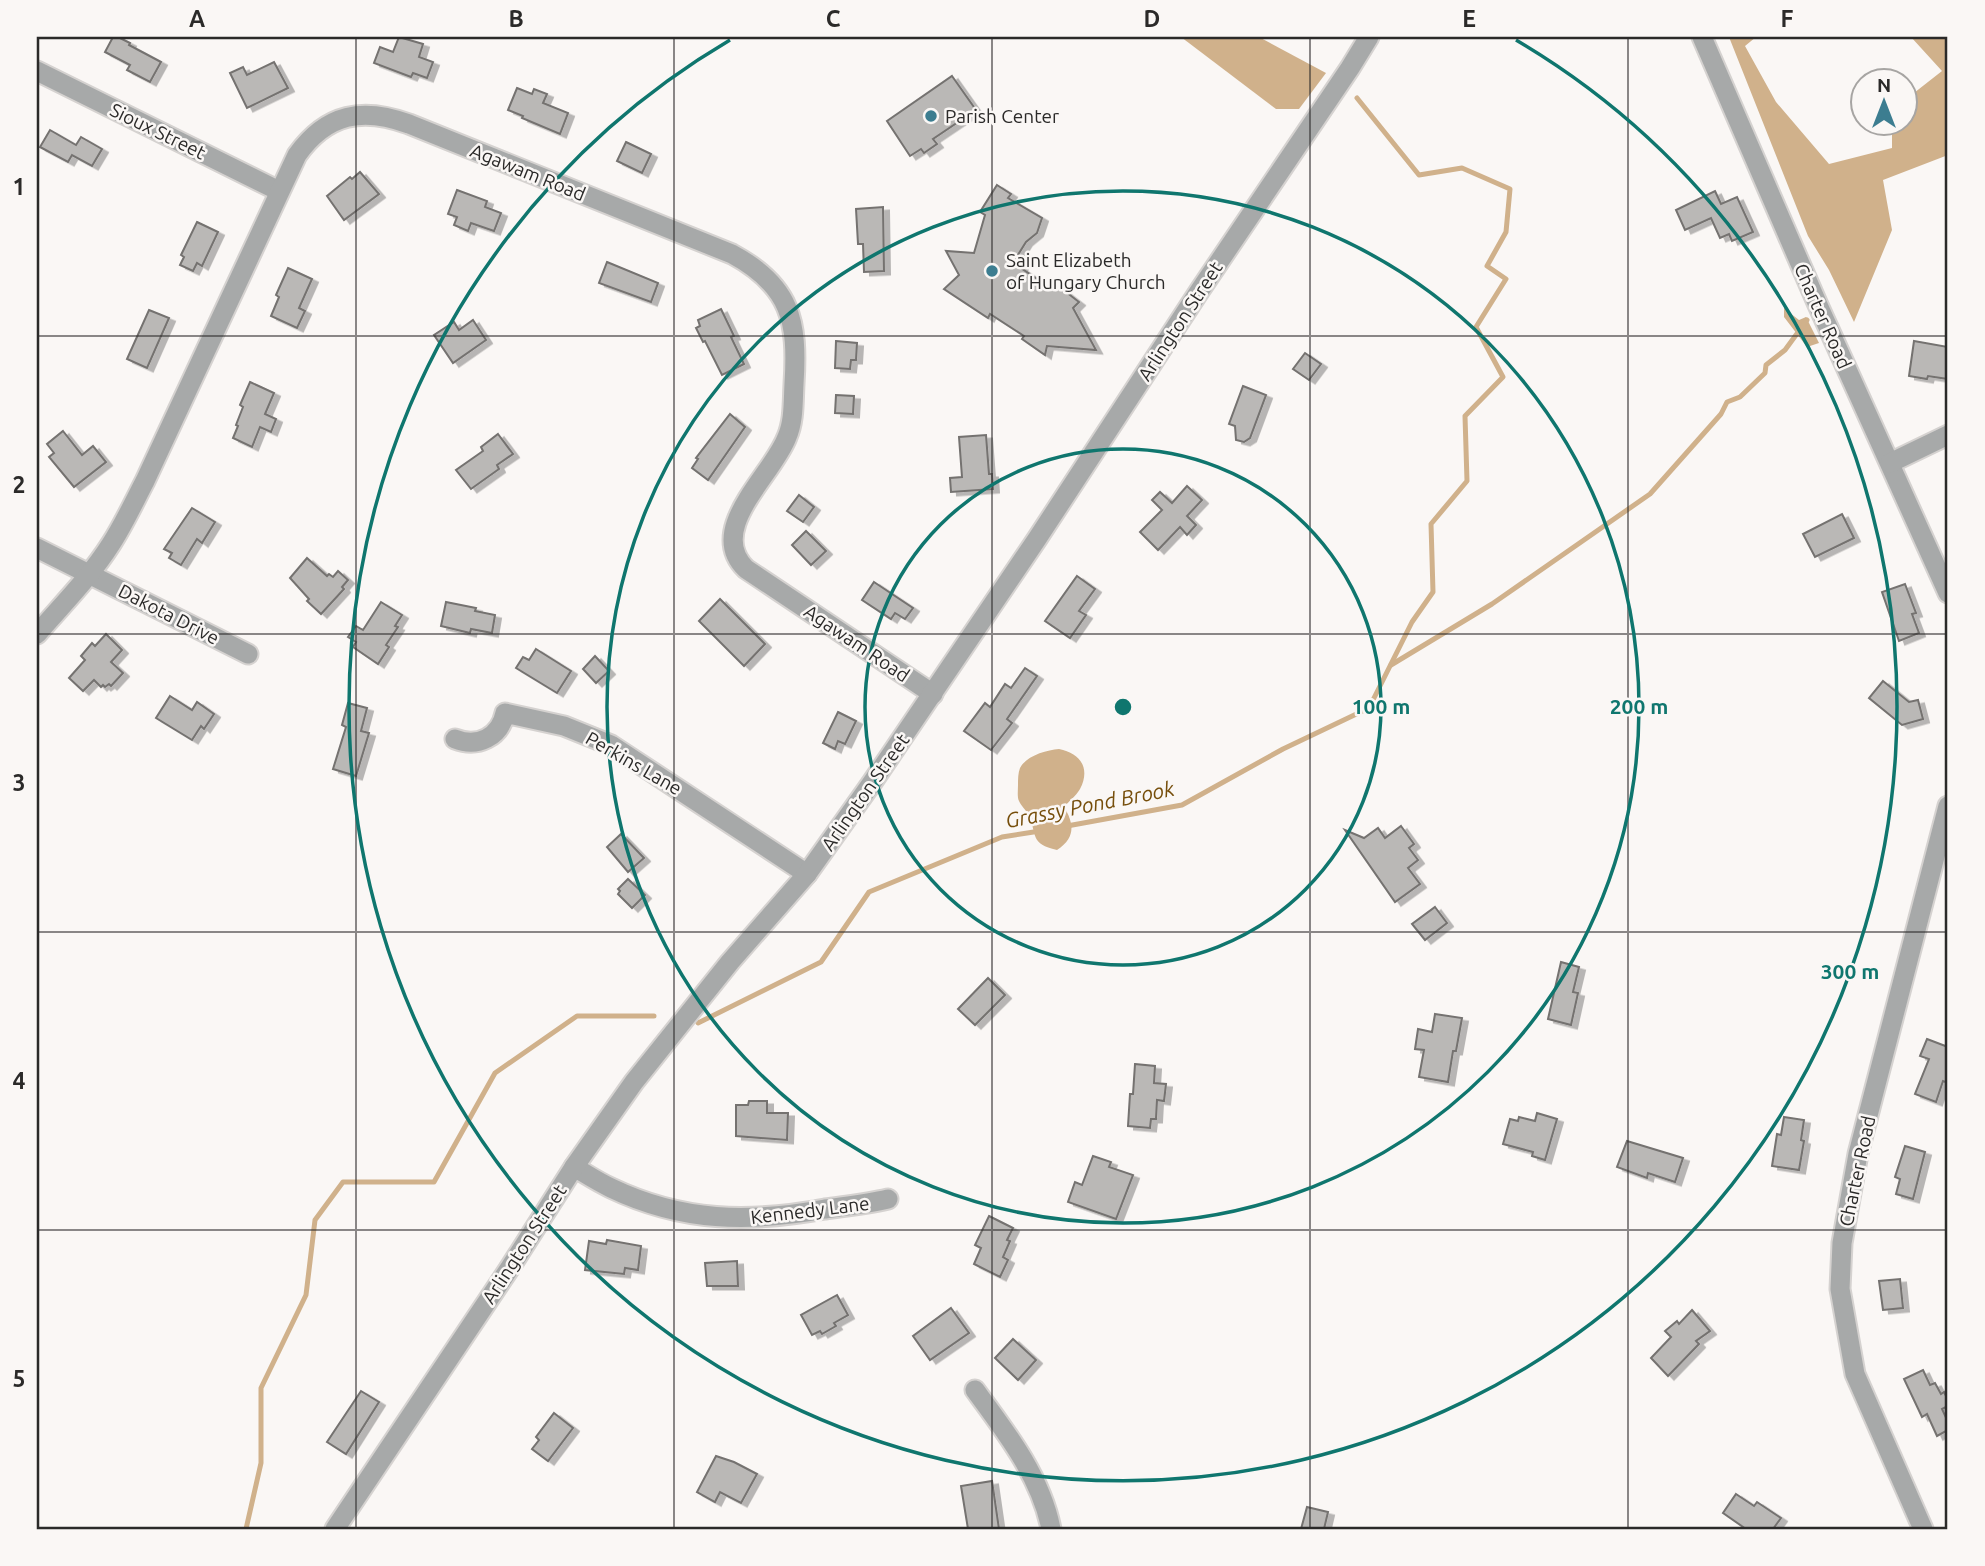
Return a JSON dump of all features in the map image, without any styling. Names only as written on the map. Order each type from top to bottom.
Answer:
[{"type":"street","name":"Arlington Street","points":[[335,1529],[574,1167],[643,1072],[730,962],[807,874],[871,784],[1053,516],[1368,37]]},
{"type":"street","name":"Charter Road","points":[[1702,37],[1818,305],[1948,593]]},
{"type":"street","name":"Sioux Street","points":[[37,71],[279,191]]},
{"type":"street","name":"Agawam Road","points":[[37,634],[90,574],[111,544],[145,481],[297,155],[305,143],[322,128],[336,121],[350,116],[381,115],[732,254],[759,270],[778,292],[793,328],[796,356],[792,422],[784,445],[737,519],[733,538],[735,555],[746,569],[933,694]]},
{"type":"street","points":[[1890,463],[1948,435]]},
{"type":"street","name":"Dakota Drive","points":[[37,548],[248,654]]},
{"type":"street","name":"Perkins Lane","points":[[455,738],[477,742],[490,737],[500,727],[505,713],[544,720],[590,735],[633,758],[807,874]]},
{"type":"street","name":"Charter Road","points":[[1923,1529],[1855,1374],[1840,1289],[1842,1243],[1858,1154],[1948,806]]},
{"type":"street","name":"Kennedy Lane","points":[[574,1167],[637,1199],[668,1209],[713,1217],[781,1217],[888,1199]]},
{"type":"street","points":[[975,1390],[1003,1428],[1037,1485],[1051,1529]]},
{"type":"shaded area","points":[[1181,37],[1259,37],[1326,73],[1299,109],[1276,109]]},
{"type":"shaded area","points":[[1729,37],[1756,37],[1745,46],[1776,102],[1829,164],[1892,148],[1892,136],[1918,136],[1918,90],[1942,71],[1911,37],[1948,37],[1948,155],[1883,180],[1892,230],[1854,322],[1829,270],[1808,236]]},
{"type":"shaded area","points":[[1787,307],[1799,320],[1806,317],[1819,343],[1807,347],[1784,317],[1784,308]]},
{"type":"shaded area","points":[[1059,749],[1078,758],[1084,768],[1084,774],[1077,794],[1064,807],[1070,819],[1071,830],[1068,840],[1057,850],[1038,842],[1029,815],[1019,801],[1018,791],[1019,772],[1023,764],[1037,754]]},
{"type":"building","points":[[113,37],[130,43],[129,45],[161,62],[150,82],[127,70],[130,65],[105,52]]},
{"type":"building","points":[[399,37],[423,44],[419,57],[433,62],[427,78],[413,73],[411,77],[374,63],[380,47],[393,52]]},
{"type":"building","points":[[274,62],[288,88],[247,108],[230,73],[243,67],[247,75]]},
{"type":"building","name":"Parish Center","points":[[952,76],[976,110],[933,139],[937,144],[924,153],[921,149],[910,156],[887,121]]},
{"type":"building","points":[[517,88],[532,94],[534,89],[547,94],[543,103],[568,113],[560,134],[508,110]]},
{"type":"building","points":[[50,130],[76,145],[81,137],[102,149],[92,166],[72,155],[68,162],[40,147]]},
{"type":"building","points":[[626,142],[651,154],[642,173],[617,161]]},
{"type":"building","points":[[360,172],[379,194],[344,220],[327,196]]},
{"type":"building","name":"Saint Elizabeth of Hungary Church","points":[[997,185],[1011,194],[1008,198],[1042,218],[1037,233],[1026,242],[1016,258],[1023,263],[1021,268],[1054,290],[1057,285],[1079,302],[1073,308],[1096,350],[1047,346],[1045,355],[1022,339],[1024,336],[990,314],[988,318],[944,289],[959,275],[946,251],[974,253],[985,215],[980,212]]},
{"type":"building","points":[[457,190],[487,201],[485,207],[501,213],[494,231],[471,223],[468,231],[454,225],[457,217],[448,214]]},
{"type":"building","points":[[1715,191],[1721,204],[1737,197],[1753,232],[1732,241],[1729,234],[1720,238],[1711,218],[1685,230],[1676,210]]},
{"type":"building","points":[[883,207],[884,271],[864,272],[863,244],[858,244],[856,209]]},
{"type":"building","points":[[197,222],[218,232],[202,266],[197,263],[193,271],[180,265],[184,257],[181,255]]},
{"type":"building","points":[[607,262],[658,283],[651,302],[599,283]]},
{"type":"building","points":[[288,268],[312,279],[299,308],[305,311],[297,328],[271,316],[279,297],[276,295]]},
{"type":"building","points":[[721,309],[744,364],[722,375],[696,328],[700,326],[698,320]]},
{"type":"building","points":[[149,310],[169,318],[147,368],[127,359]]},
{"type":"building","points":[[473,320],[486,340],[453,363],[434,335],[454,322],[459,330]]},
{"type":"building","points":[[836,341],[857,343],[856,360],[851,360],[850,369],[835,368]]},
{"type":"building","points":[[1914,341],[1948,347],[1948,379],[1909,376]]},
{"type":"building","points":[[1305,353],[1321,364],[1309,380],[1293,369]]},
{"type":"building","points":[[250,382],[274,393],[265,414],[276,419],[271,432],[260,427],[252,447],[233,438],[243,407],[240,405]]},
{"type":"building","points":[[1243,386],[1266,395],[1250,438],[1244,442],[1236,440],[1235,426],[1229,424]]},
{"type":"building","points":[[836,395],[854,396],[853,414],[835,413]]},
{"type":"building","points":[[730,414],[745,427],[708,480],[692,468],[698,459],[696,458]]},
{"type":"building","points":[[63,431],[82,455],[93,446],[106,462],[74,487],[49,457],[54,453],[47,444]]},
{"type":"building","points":[[498,434],[513,454],[497,465],[499,469],[471,489],[456,470],[483,451],[481,447]]},
{"type":"building","points":[[986,435],[993,489],[951,492],[950,478],[962,477],[959,437]]},
{"type":"building","points":[[1187,486],[1202,500],[1187,516],[1196,525],[1187,535],[1180,527],[1158,550],[1140,532],[1162,510],[1152,500],[1160,492],[1172,503]]},
{"type":"building","points":[[799,495],[814,507],[803,522],[787,511]]},
{"type":"building","points":[[192,508],[215,522],[202,543],[197,539],[181,565],[169,558],[172,553],[164,549]]},
{"type":"building","points":[[1842,514],[1854,538],[1815,557],[1803,534]]},
{"type":"building","points":[[806,531],[826,551],[811,565],[792,545]]},
{"type":"building","points":[[307,558],[327,576],[329,574],[333,577],[338,571],[348,580],[342,587],[344,589],[321,614],[307,601],[309,599],[290,578]]},
{"type":"building","points":[[1077,576],[1095,589],[1079,611],[1086,615],[1070,638],[1045,621]]},
{"type":"building","points":[[874,582],[913,608],[905,619],[895,613],[891,619],[862,600]]},
{"type":"building","points":[[1905,584],[1916,613],[1912,614],[1919,633],[1899,641],[1882,592]]},
{"type":"building","points":[[720,599],[765,644],[744,666],[699,621]]},
{"type":"building","points":[[381,602],[402,615],[395,626],[398,627],[386,645],[389,647],[378,664],[353,647],[356,642],[348,637],[356,626],[363,630]]},
{"type":"building","points":[[446,602],[495,615],[492,633],[471,629],[470,633],[441,626]]},
{"type":"building","points":[[106,634],[122,650],[111,662],[123,673],[111,686],[109,684],[101,687],[94,680],[83,691],[69,678],[85,660],[81,656],[92,643],[95,646]]},
{"type":"building","points":[[536,649],[571,671],[557,693],[516,668],[523,657],[529,660]]},
{"type":"building","points":[[595,656],[609,671],[596,683],[583,669]]},
{"type":"building","points":[[1025,668],[1037,676],[1007,719],[1012,723],[991,750],[964,731],[985,703],[990,707],[1005,684],[1011,688]]},
{"type":"building","points":[[1883,681],[1909,702],[1918,700],[1923,719],[1902,725],[1869,698]]},
{"type":"building","points":[[170,696],[192,710],[197,702],[214,714],[204,729],[201,726],[192,740],[156,718]]},
{"type":"building","points":[[348,703],[367,708],[361,731],[369,733],[356,776],[333,769],[346,727],[342,725]]},
{"type":"building","points":[[838,712],[856,721],[845,744],[838,741],[835,749],[823,743]]},
{"type":"building","points":[[1401,826],[1414,844],[1409,848],[1418,860],[1408,868],[1420,884],[1395,902],[1345,830],[1364,838],[1378,828],[1385,838]]},
{"type":"building","points":[[621,834],[644,858],[628,872],[607,847]]},
{"type":"building","points":[[628,879],[645,895],[632,908],[618,894],[618,889]]},
{"type":"building","points":[[1435,907],[1447,923],[1425,940],[1412,924]]},
{"type":"building","points":[[1561,962],[1579,967],[1573,992],[1578,993],[1571,1025],[1548,1019]]},
{"type":"building","points":[[988,978],[1005,995],[975,1025],[958,1009]]},
{"type":"building","points":[[1435,1014],[1462,1018],[1448,1082],[1419,1077],[1424,1050],[1415,1049],[1418,1029],[1432,1032]]},
{"type":"building","points":[[1927,1039],[1948,1047],[1948,1083],[1943,1081],[1936,1102],[1915,1094],[1929,1059],[1920,1056]]},
{"type":"building","points":[[1135,1064],[1155,1066],[1154,1083],[1166,1084],[1164,1101],[1157,1100],[1156,1119],[1151,1119],[1150,1128],[1128,1126]]},
{"type":"building","points":[[749,1101],[767,1101],[767,1113],[788,1113],[787,1140],[736,1136],[736,1105],[748,1105]]},
{"type":"building","points":[[1537,1113],[1557,1119],[1545,1160],[1532,1156],[1533,1152],[1503,1144],[1510,1119],[1518,1121],[1519,1117],[1535,1121]]},
{"type":"building","points":[[1784,1117],[1804,1120],[1799,1170],[1772,1166],[1777,1134],[1781,1135]]},
{"type":"building","points":[[1627,1141],[1683,1158],[1675,1182],[1648,1173],[1647,1178],[1617,1167]]},
{"type":"building","points":[[1905,1146],[1925,1152],[1913,1199],[1896,1194],[1900,1179],[1895,1177]]},
{"type":"building","points":[[1093,1156],[1111,1162],[1109,1167],[1133,1175],[1116,1219],[1068,1202],[1075,1182],[1082,1185]]},
{"type":"building","points":[[989,1216],[1013,1228],[1003,1257],[1008,1260],[1000,1277],[974,1264],[981,1248],[975,1245]]},
{"type":"building","points":[[607,1240],[641,1246],[638,1270],[625,1268],[624,1274],[585,1270],[589,1241],[606,1244]]},
{"type":"building","points":[[737,1261],[738,1286],[707,1286],[705,1263]]},
{"type":"building","points":[[1900,1279],[1903,1308],[1883,1310],[1879,1281]]},
{"type":"building","points":[[837,1295],[848,1315],[822,1334],[820,1331],[812,1335],[801,1315]]},
{"type":"building","points":[[951,1308],[969,1333],[930,1360],[913,1336]]},
{"type":"building","points":[[1692,1310],[1710,1331],[1696,1341],[1699,1344],[1668,1376],[1651,1358],[1671,1337],[1665,1331],[1677,1321],[1679,1324]]},
{"type":"building","points":[[1013,1339],[1036,1360],[1018,1380],[995,1358]]},
{"type":"building","points":[[1923,1370],[1930,1385],[1935,1383],[1948,1400],[1948,1406],[1942,1409],[1948,1422],[1948,1430],[1937,1436],[1927,1414],[1922,1417],[1904,1379]]},
{"type":"building","points":[[361,1391],[379,1402],[346,1454],[327,1442]]},
{"type":"building","points":[[554,1413],[573,1428],[548,1461],[532,1449],[539,1440],[536,1437]]},
{"type":"building","points":[[716,1456],[757,1474],[741,1503],[720,1492],[715,1502],[697,1492]]},
{"type":"building","points":[[992,1481],[999,1529],[968,1529],[961,1486]]},
{"type":"building","points":[[1736,1494],[1754,1506],[1757,1502],[1781,1518],[1773,1529],[1746,1529],[1723,1513]]},
{"type":"building","points":[[1307,1507],[1328,1512],[1324,1529],[1301,1529]]},
{"type":"waterway","name":"Grassy Pond Brook","points":[[1067,826],[1182,805],[1283,749],[1369,708],[1412,622],[1433,592],[1431,524],[1467,481],[1465,416],[1503,377],[1476,327],[1506,279],[1487,266],[1506,232],[1510,189],[1462,168],[1419,175],[1357,98]]},
{"type":"waterway","points":[[1391,665],[1492,604],[1650,494],[1721,414],[1727,402],[1740,397],[1765,373],[1766,365],[1785,350],[1807,320]]},
{"type":"waterway","name":"Grassy Pond Brook","points":[[698,1023],[821,962],[869,892],[1002,837],[1040,831]]},
{"type":"waterway","name":"Grassy Pond Brook","points":[[246,1529],[261,1463],[261,1388],[306,1295],[315,1220],[343,1182],[434,1182],[495,1073],[577,1016],[654,1016]]},
{"type":"place","name":"Parish Center","points":[[931,116]]},
{"type":"place","name":"Saint Elizabeth of Hungary Church","points":[[992,271]]}]
